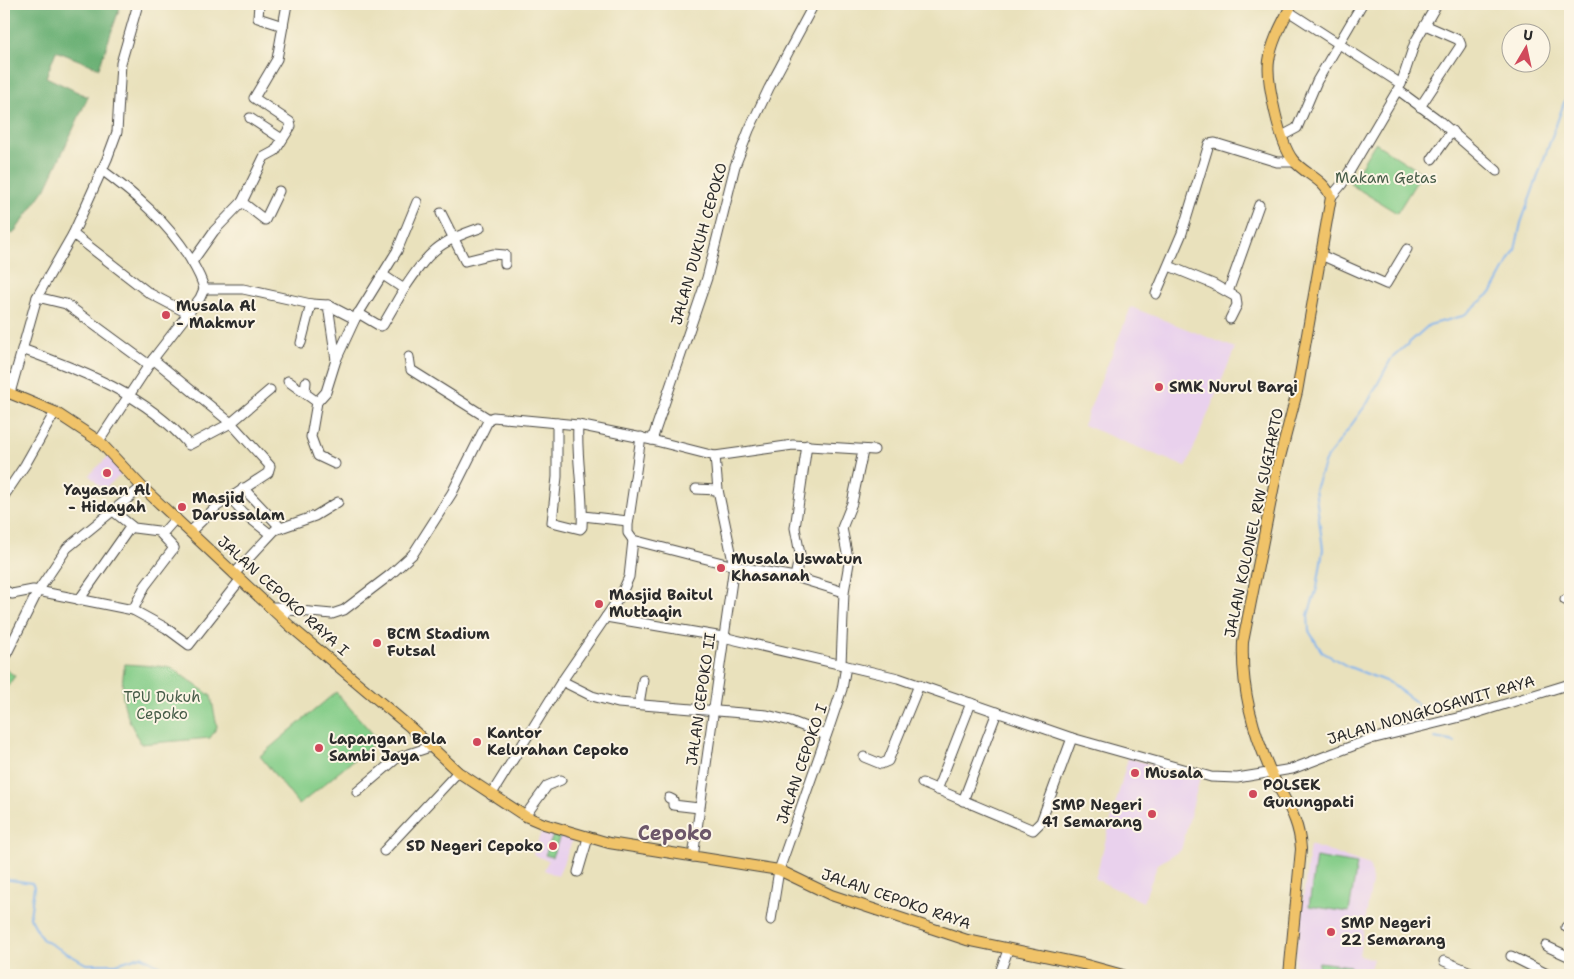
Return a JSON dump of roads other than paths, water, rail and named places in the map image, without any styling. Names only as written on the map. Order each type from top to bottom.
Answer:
[{"type":"main road","points":[[1290,7],[1276,36],[1269,61],[1275,111],[1282,136],[1294,162],[1324,185],[1331,197]]},
{"type":"main road","name":"JALAN KOLONEL RW SUGIARTO","points":[[1288,975],[1301,849],[1300,830],[1272,774],[1247,704],[1243,672],[1244,642],[1278,465],[1297,392],[1331,197]]},
{"type":"main road","name":"JALAN CEPOKO RAYA I","points":[[7,392],[55,412],[99,440],[142,487],[270,607],[285,614],[458,772],[491,794]]},
{"type":"main road","name":"JALAN CEPOKO RAYA","points":[[491,794],[525,816],[588,838],[647,851],[779,870],[851,902],[977,943],[1075,962],[1123,975]]},
{"type":"street","points":[[7,392],[37,297],[73,234],[117,132],[121,63],[138,4]]},
{"type":"street","points":[[259,4],[258,18],[283,26]]},
{"type":"street","points":[[192,262],[214,231],[242,202],[264,157],[275,151],[291,124],[254,98],[277,59],[287,4]]},
{"type":"street","name":"JALAN DUKUH CEPOKO","points":[[652,440],[706,278],[735,166],[749,130],[769,88],[814,4]]},
{"type":"street","points":[[1282,136],[1297,128],[1317,81],[1362,4]]},
{"type":"street","points":[[1331,197],[1342,184],[1400,87],[1415,42],[1437,4]]},
{"type":"street","points":[[1290,7],[1400,87],[1496,171]]},
{"type":"street","points":[[1420,106],[1461,45],[1459,40],[1425,25]]},
{"type":"street","points":[[250,118],[282,139]]},
{"type":"street","points":[[1432,159],[1452,131]]},
{"type":"street","points":[[1156,294],[1192,202],[1206,148],[1209,144],[1215,143],[1277,162],[1294,162]]},
{"type":"street","points":[[102,170],[159,217],[192,262],[204,289]]},
{"type":"street","points":[[242,202],[266,220],[279,191]]},
{"type":"street","points":[[335,464],[318,456],[312,443],[311,437],[318,402],[326,392],[336,360],[357,316],[397,251],[417,202]]},
{"type":"street","points":[[1228,292],[1259,205]]},
{"type":"street","points":[[441,212],[465,261],[498,254],[505,255],[505,264]]},
{"type":"street","points":[[204,289],[243,289],[328,306],[380,326],[383,325],[404,289],[437,246],[452,237],[480,228]]},
{"type":"street","points":[[73,234],[149,293],[187,314]]},
{"type":"street","points":[[1322,256],[1386,284],[1407,249]]},
{"type":"street","points":[[1168,266],[1238,298],[1234,314],[1230,319]]},
{"type":"street","points":[[383,275],[404,289]]},
{"type":"street","points":[[99,440],[151,362],[204,289]]},
{"type":"street","points":[[37,297],[66,304],[151,362],[231,423],[270,466],[268,473],[229,497],[190,532]]},
{"type":"street","points":[[302,343],[311,304]]},
{"type":"street","points":[[328,306],[336,360]]},
{"type":"street","points":[[22,349],[60,363],[129,395],[165,421],[189,445],[231,423],[270,390]]},
{"type":"street","points":[[409,357],[411,370],[489,419],[500,417],[578,425],[641,437],[715,456],[756,449],[807,444],[863,451],[874,450]]},
{"type":"street","points":[[288,381],[318,402]]},
{"type":"street","points":[[305,392],[306,382]]},
{"type":"street","points":[[4,496],[25,465],[55,412]]},
{"type":"street","points":[[285,614],[332,614],[344,610],[390,575],[413,554],[452,494],[489,419]]},
{"type":"street","points":[[557,423],[557,477],[552,522],[580,529],[583,516],[578,461],[578,425]]},
{"type":"street","points":[[641,437],[628,522],[628,534],[633,540],[734,566],[795,577],[844,592]]},
{"type":"street","points":[[795,577],[800,554],[795,528],[807,444]]},
{"type":"street","points":[[843,665],[844,592],[849,563],[842,528],[852,503],[863,451]]},
{"type":"street","name":"JALAN CEPOKO II","points":[[693,857],[734,566],[718,490],[715,456]]},
{"type":"street","points":[[4,659],[38,591],[67,548],[142,487]]},
{"type":"street","points":[[243,488],[280,527]]},
{"type":"street","points":[[696,489],[718,490]]},
{"type":"street","points":[[229,497],[242,512],[270,534]]},
{"type":"street","points":[[4,590],[12,594],[31,590],[38,591],[133,610],[166,628],[189,645],[270,534],[280,527],[315,516],[338,502]]},
{"type":"street","points":[[113,511],[131,526],[138,529],[155,530],[162,534],[174,546],[174,550],[145,586],[133,610]]},
{"type":"street","points":[[583,516],[628,522]]},
{"type":"street","points":[[162,534],[176,518]]},
{"type":"street","points":[[80,600],[131,526]]},
{"type":"street","points":[[491,794],[629,578],[633,540]]},
{"type":"street","points":[[606,616],[724,637],[843,665],[920,686],[1072,738],[1211,777],[1237,778],[1272,774]]},
{"type":"street","name":"JALAN CEPOKO I","points":[[779,870],[842,689],[843,665]]},
{"type":"street","points":[[639,704],[643,680]]},
{"type":"street","points":[[562,681],[592,696],[618,703],[767,715],[826,734]]},
{"type":"street","name":"JALAN NONGKOSAWIT RAYA","points":[[1272,774],[1292,769],[1371,739],[1473,714],[1570,684]]},
{"type":"street","points":[[864,757],[881,764],[888,762],[920,686]]},
{"type":"street","points":[[937,790],[971,703]]},
{"type":"street","points":[[963,801],[997,712]]},
{"type":"street","points":[[922,783],[1033,830],[1041,822],[1072,738]]},
{"type":"street","points":[[358,792],[397,758],[430,747]]},
{"type":"street","points":[[384,852],[458,772]]},
{"type":"street","points":[[525,816],[547,786],[560,780]]},
{"type":"street","points":[[669,798],[672,799],[675,806],[699,808]]},
{"type":"street","points":[[578,872],[588,838]]},
{"type":"street","points":[[771,920],[779,870]]},
{"type":"street","points":[[1546,946],[1570,957]]},
{"type":"street","points":[[998,975],[1008,950]]},
{"type":"street","points":[[1512,956],[1549,975]]},
{"type":"street","points":[[1444,961],[1478,975]]},
{"type":"waterway","points":[[1426,722],[1416,702],[1390,683],[1347,666],[1322,652],[1309,631],[1308,615],[1317,588],[1323,549],[1315,489],[1325,461],[1368,402],[1391,359],[1429,325],[1463,316],[1492,292],[1515,250],[1521,223],[1570,86]]},
{"type":"waterway","points":[[1435,738],[1455,742]]},
{"type":"waterway","points":[[4,879],[32,883],[34,887],[30,917],[42,939],[86,964],[116,964],[141,956],[177,975]]},
{"type":"place","name":"Musala Al - Makmur","points":[[166,315]]},
{"type":"place","name":"SMK Nurul Barqi","points":[[1159,387]]},
{"type":"place","name":"Yayasan Al - Hidayah","points":[[107,473]]},
{"type":"place","name":"Masjid Darussalam","points":[[182,507]]},
{"type":"place","name":"Musala Uswatun Khasanah","points":[[721,568]]},
{"type":"place","name":"Masjid Baitul Muttaqin","points":[[599,604]]},
{"type":"place","name":"BCM Stadium Futsal","points":[[377,643]]},
{"type":"place","name":"Kantor Kelurahan Cepoko","points":[[477,742]]},
{"type":"place","name":"Lapangan Bola Sambi Jaya","points":[[319,748]]},
{"type":"place","name":"Musala","points":[[1135,773]]},
{"type":"place","name":"POLSEK Gunungpati","points":[[1253,794]]},
{"type":"place","name":"SMP Negeri 41 Semarang","points":[[1152,814]]},
{"type":"place","name":"SD Negeri Cepoko","points":[[553,846]]},
{"type":"place","name":"SMP Negeri 22 Semarang","points":[[1331,932]]},
{"type":"district","name":"Cepoko","points":[[675,833]]},
{"type":"park label","name":"Makam Getas","points":[[1386,178]]},
{"type":"park label","name":"TPU Dukuh Cepoko","points":[[162,706]]}]
